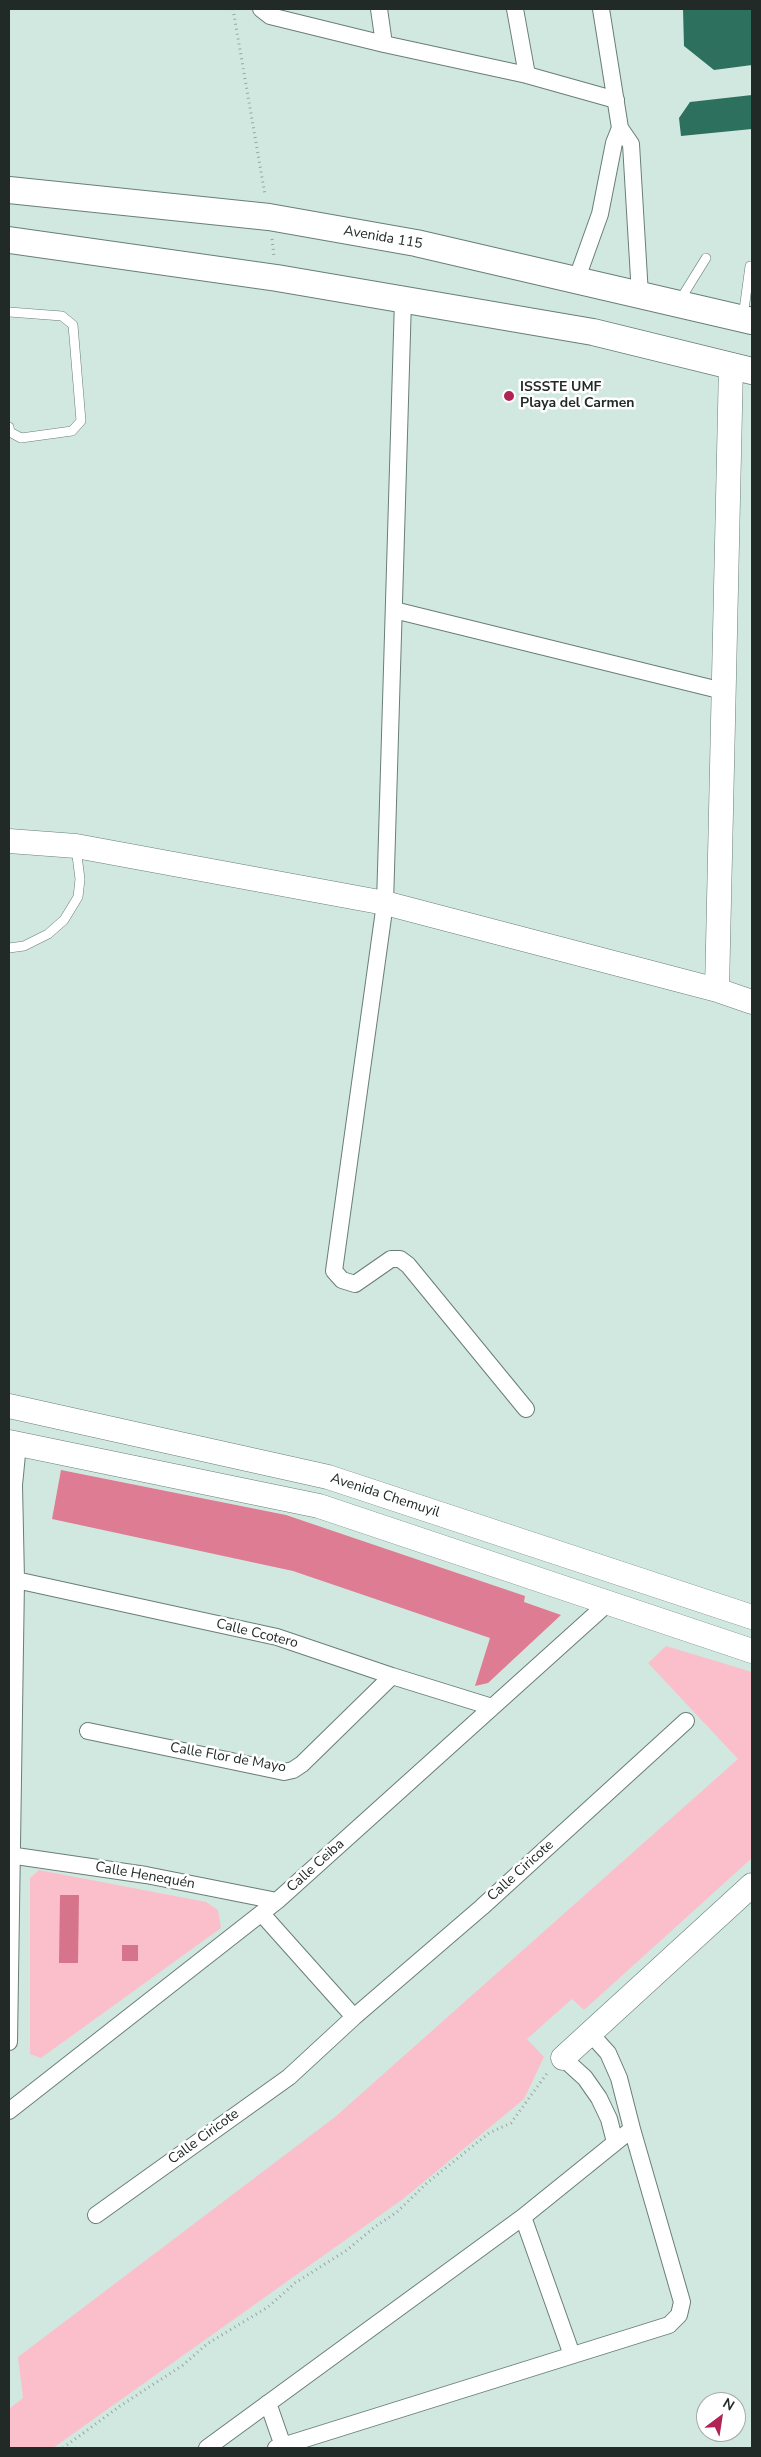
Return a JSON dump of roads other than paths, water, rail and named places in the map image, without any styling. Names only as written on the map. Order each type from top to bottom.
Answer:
[{"type":"main road","name":"Avenida 115","points":[[9,190],[269,217],[416,243],[748,320]]},
{"type":"main road","points":[[9,240],[277,278],[593,332],[741,368],[723,691],[717,990]]},
{"type":"main road","points":[[9,841],[76,846],[384,903],[717,990],[752,1002]]},
{"type":"main road","name":"Avenida Chemuyil","points":[[9,1406],[328,1477],[752,1617]]},
{"type":"main road","points":[[13,1443],[319,1506],[752,1651]]},
{"type":"main road","points":[[319,1506],[328,1477]]},
{"type":"main road","points":[[563,2058],[589,2032],[752,1885]]},
{"type":"street","points":[[260,9],[270,16],[384,44],[527,75],[616,100]]},
{"type":"street","points":[[379,9],[384,44]]},
{"type":"street","points":[[515,9],[527,75]]},
{"type":"street","points":[[601,9],[620,128],[631,144],[640,295]]},
{"type":"street","points":[[576,281],[600,214],[614,143],[620,128]]},
{"type":"street","points":[[403,300],[384,903],[334,1271],[342,1280],[355,1284],[391,1258],[400,1259],[408,1265],[526,1409]]},
{"type":"street","points":[[394,610],[723,691]]},
{"type":"street","points":[[9,2042],[10,1855],[16,1580],[13,1443]]},
{"type":"street","name":"Calle Ccotero","points":[[16,1580],[277,1637],[492,1707]]},
{"type":"street","name":"Calle Ceiba","points":[[9,2112],[262,1914],[608,1603]]},
{"type":"street","name":"Calle Flor de Mayo","points":[[88,1731],[284,1772],[293,1770],[302,1764],[392,1676]]},
{"type":"street","name":"Calle Ciricote","points":[[96,2215],[289,2076],[354,2017],[482,1907],[686,1721]]},
{"type":"street","name":"Calle Henequén","points":[[10,1855],[146,1875],[277,1901]]},
{"type":"street","points":[[262,1914],[354,2017]]},
{"type":"street","points":[[268,2404],[279,2447],[669,2326],[679,2315],[682,2302],[619,2078],[608,2054],[589,2032]]},
{"type":"street","points":[[563,2058],[585,2078],[599,2098],[615,2142]]},
{"type":"street","points":[[207,2448],[523,2217],[632,2129]]},
{"type":"street","points":[[523,2217],[572,2356]]},
{"type":"lane","points":[[678,304],[706,258]]},
{"type":"lane","points":[[748,320],[750,266]]},
{"type":"lane","points":[[9,312],[62,316],[73,325],[81,421],[72,431],[21,438],[10,432],[9,427]]},
{"type":"lane","points":[[9,948],[24,946],[48,934],[64,920],[78,897],[80,879],[76,846]]},
{"type":"place","name":"ISSSTE UMF Playa del Carmen","points":[[509,396]]}]
